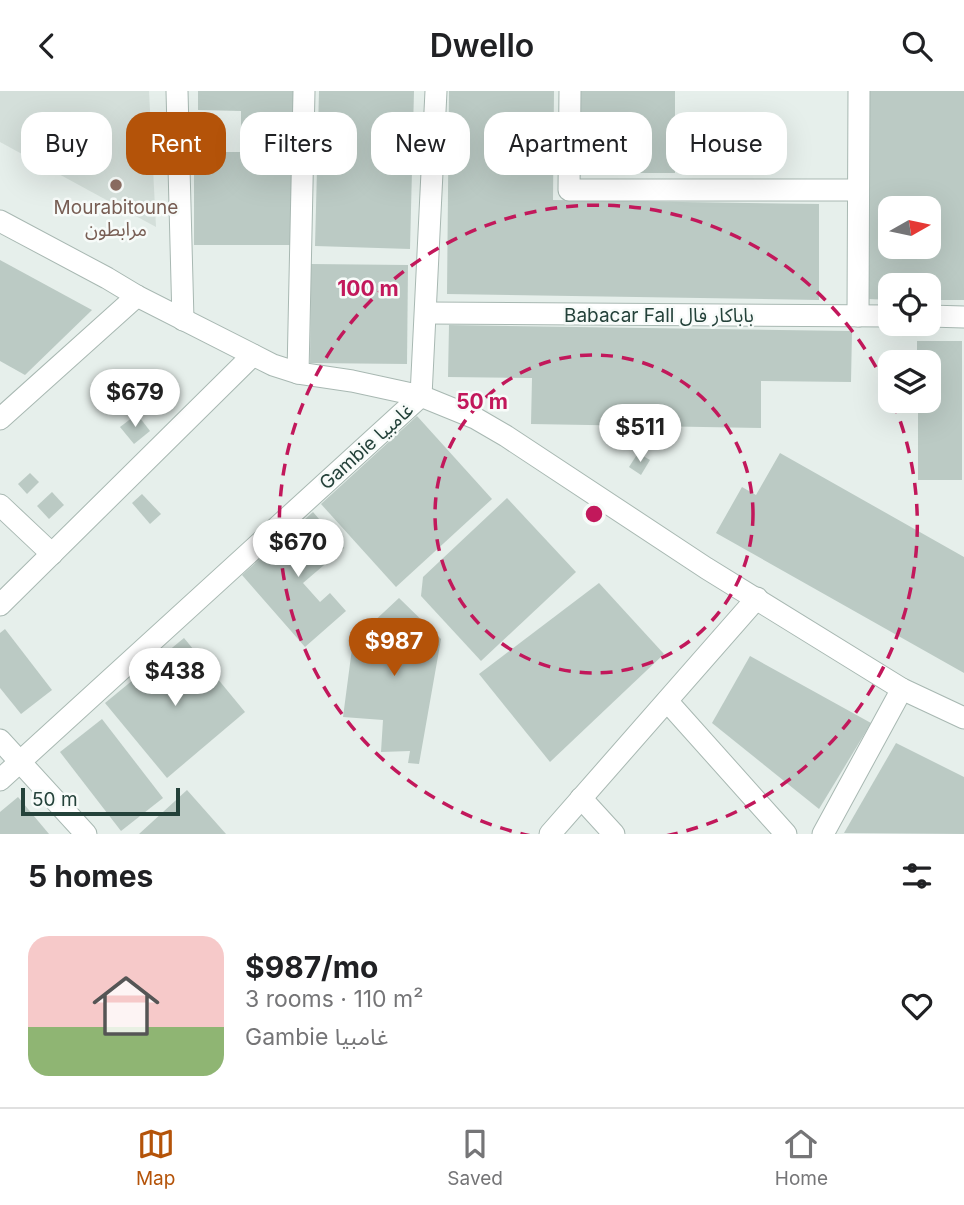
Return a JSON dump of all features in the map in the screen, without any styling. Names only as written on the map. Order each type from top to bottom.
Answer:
[{"type":"street","points":[[177,91],[183,320]]},
{"type":"street","points":[[298,373],[304,91]]},
{"type":"street","points":[[421,396],[436,91]]},
{"type":"street","points":[[570,91],[569,190],[858,190]]},
{"type":"street","points":[[858,316],[859,91]]},
{"type":"street","points":[[0,221],[137,296],[253,355],[298,373],[421,396],[475,418],[706,568],[902,689],[964,718]]},
{"type":"street","points":[[0,419],[137,296]]},
{"type":"street","name":"Babacar Fall باباكار فال","points":[[427,313],[878,316]]},
{"type":"street","points":[[941,316],[964,317]]},
{"type":"street","points":[[0,605],[253,355]]},
{"type":"street","name":"Gambie غامبيا","points":[[0,780],[421,396]]},
{"type":"street","points":[[0,505],[52,554]]},
{"type":"street","points":[[550,834],[757,598]]},
{"type":"street","points":[[823,834],[902,689]]},
{"type":"street","points":[[667,701],[786,834]]},
{"type":"street","points":[[0,740],[86,834]]},
{"type":"street","points":[[582,798],[614,834]]},
{"type":"shaded area","points":[[0,91],[149,91],[150,112],[126,112],[126,175],[153,175],[156,227],[61,175],[112,175],[112,112],[21,112],[21,153],[0,142]]},
{"type":"building","points":[[198,91],[293,91],[293,112],[198,110]]},
{"type":"building","points":[[319,91],[414,91],[413,112],[371,112],[371,175],[412,175],[410,249],[315,246],[317,175],[357,175],[357,112],[318,112]]},
{"type":"building","points":[[449,91],[554,91],[554,112],[484,112],[484,175],[553,175],[553,200],[819,204],[819,300],[447,294],[448,175],[470,175],[470,112],[449,112]]},
{"type":"building","points":[[579,91],[675,91],[675,112],[666,112],[666,173],[652,173],[652,112],[579,112]]},
{"type":"building","points":[[870,91],[964,91],[964,300],[941,300],[941,273],[878,273],[878,299],[868,299]]},
{"type":"building","points":[[226,152],[240,152],[240,175],[292,175],[292,245],[194,245],[194,175],[226,175]]},
{"type":"building","points":[[0,260],[92,310],[25,375],[0,361]]},
{"type":"building","points":[[311,264],[408,265],[407,364],[310,363]]},
{"type":"building","points":[[449,325],[852,331],[851,382],[761,381],[761,428],[531,424],[532,378],[448,377]]},
{"type":"building","points":[[917,341],[962,341],[962,480],[918,480],[918,413],[941,413],[941,350],[917,350]]},
{"type":"building","points":[[137,414],[150,431],[134,444],[120,427]]},
{"type":"building","points":[[417,416],[492,499],[396,587],[321,504]]},
{"type":"building","points":[[638,453],[650,460],[641,475],[629,467]]},
{"type":"building","points":[[780,453],[964,557],[964,673],[716,533],[742,487],[756,495]]},
{"type":"building","points":[[30,473],[39,482],[27,494],[18,484]]},
{"type":"building","points":[[52,492],[64,505],[49,519],[37,506]]},
{"type":"building","points":[[142,494],[161,514],[150,524],[132,503]]},
{"type":"building","points":[[507,498],[576,572],[481,661],[421,596],[423,577]]},
{"type":"building","points":[[313,512],[344,548],[303,583],[320,602],[330,593],[346,611],[305,647],[242,575]]},
{"type":"building","points":[[599,583],[664,654],[550,762],[479,674]]},
{"type":"building","points":[[399,598],[441,639],[419,764],[408,763],[410,751],[381,752],[383,720],[343,717],[353,641]]},
{"type":"building","points":[[5,629],[52,690],[21,714],[0,688],[0,633]]},
{"type":"building","points":[[184,638],[245,712],[167,778],[105,703]]},
{"type":"building","points":[[750,656],[871,723],[819,809],[712,723]]},
{"type":"building","points":[[102,719],[163,798],[121,831],[60,752]]},
{"type":"building","points":[[896,743],[964,777],[964,834],[844,833]]},
{"type":"building","points":[[187,790],[226,834],[139,834]]},
{"type":"building","points":[[18,797],[49,834],[0,834],[0,812]]},
{"type":"place","name":"Mourabitoune مرابطون","points":[[116,185]]}]
